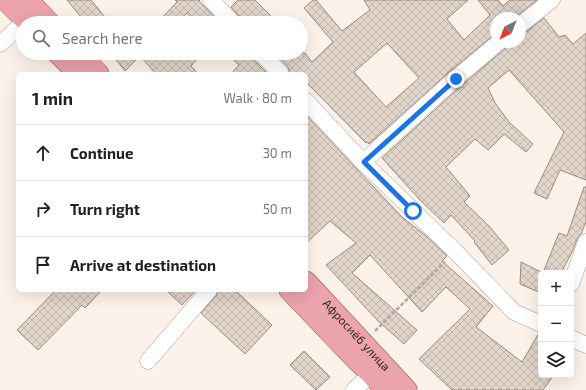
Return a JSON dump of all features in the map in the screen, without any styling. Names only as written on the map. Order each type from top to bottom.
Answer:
[{"type":"main road","points":[[5,0],[28,16]]},
{"type":"main road","points":[[64,60],[76,72]]},
{"type":"main road","points":[[86,60],[97,72]]},
{"type":"main road","name":"Афросиёб улица","points":[[308,283],[407,390]]},
{"type":"main road","name":"Афросиёб улица","points":[[291,292],[385,390]]},
{"type":"street","points":[[212,0],[227,16]]},
{"type":"street","points":[[526,20],[552,0]]},
{"type":"street","points":[[0,44],[16,31]]},
{"type":"street","points":[[364,162],[492,48]]},
{"type":"street","points":[[268,60],[279,72]]},
{"type":"street","points":[[308,103],[364,162],[456,252],[514,312],[538,323]]},
{"type":"street","points":[[574,276],[586,242]]},
{"type":"street","points":[[148,361],[207,292]]},
{"type":"street","points":[[574,339],[586,345]]},
{"type":"street","points":[[354,390],[371,374]]},
{"type":"path","points":[[363,343],[456,252]]},
{"type":"building","points":[[67,0],[91,0],[104,16],[80,16]]},
{"type":"building","points":[[175,0],[200,0],[199,1],[213,16],[190,16],[187,13],[184,16],[164,16],[177,2]]},
{"type":"building","points":[[238,0],[255,0],[271,16],[239,16],[231,7]]},
{"type":"building","points":[[313,0],[316,0],[342,31],[370,10],[364,0],[468,0],[447,19],[464,40],[490,15],[490,38],[449,72],[369,144],[368,142],[366,143],[308,84],[308,72],[289,72],[288,67],[281,60],[308,60],[308,57],[312,62],[333,42],[304,8]],"holes":[[[387,43],[419,78],[386,107],[354,72]]]},
{"type":"building","points":[[478,0],[498,0],[503,6],[510,0],[537,0],[522,12],[490,12],[490,15]]},
{"type":"building","points":[[544,18],[559,37],[565,35],[573,44],[586,33],[586,180],[560,170],[547,199],[534,193],[564,132],[509,70],[488,88],[495,103],[509,122],[533,144],[526,152],[504,134],[488,150],[475,139],[446,167],[470,196],[464,202],[489,226],[509,250],[492,265],[474,242],[475,241],[451,215],[444,223],[420,200],[382,158],[505,48],[526,48],[526,32]]},
{"type":"building","points":[[116,60],[136,60],[125,71]]},
{"type":"building","points":[[144,60],[196,60],[191,66],[196,72],[154,72]]},
{"type":"building","points":[[234,60],[254,60],[266,72],[233,72],[239,65]]},
{"type":"building","points":[[308,117],[402,217],[425,235],[447,256],[442,261],[493,306],[476,327],[522,362],[538,335],[538,378],[552,378],[543,390],[452,390],[419,359],[470,309],[446,287],[422,312],[370,255],[352,273],[417,330],[404,344],[378,321],[326,265],[356,243],[330,221],[308,241]]},
{"type":"building","points":[[584,187],[586,187],[586,222],[573,250],[563,270],[544,270],[559,233],[567,236]]},
{"type":"building","points":[[521,262],[538,270],[538,292],[520,284]]},
{"type":"building","points":[[54,292],[100,292],[85,308],[82,305],[38,350],[17,330]]},
{"type":"building","points":[[168,292],[194,292],[182,305]]},
{"type":"building","points":[[217,292],[237,292],[272,325],[245,354],[201,313],[216,296]]},
{"type":"building","points":[[304,351],[330,377],[316,390],[290,365]]},
{"type":"route","points":[[413,211],[364,162],[456,79]]}]
